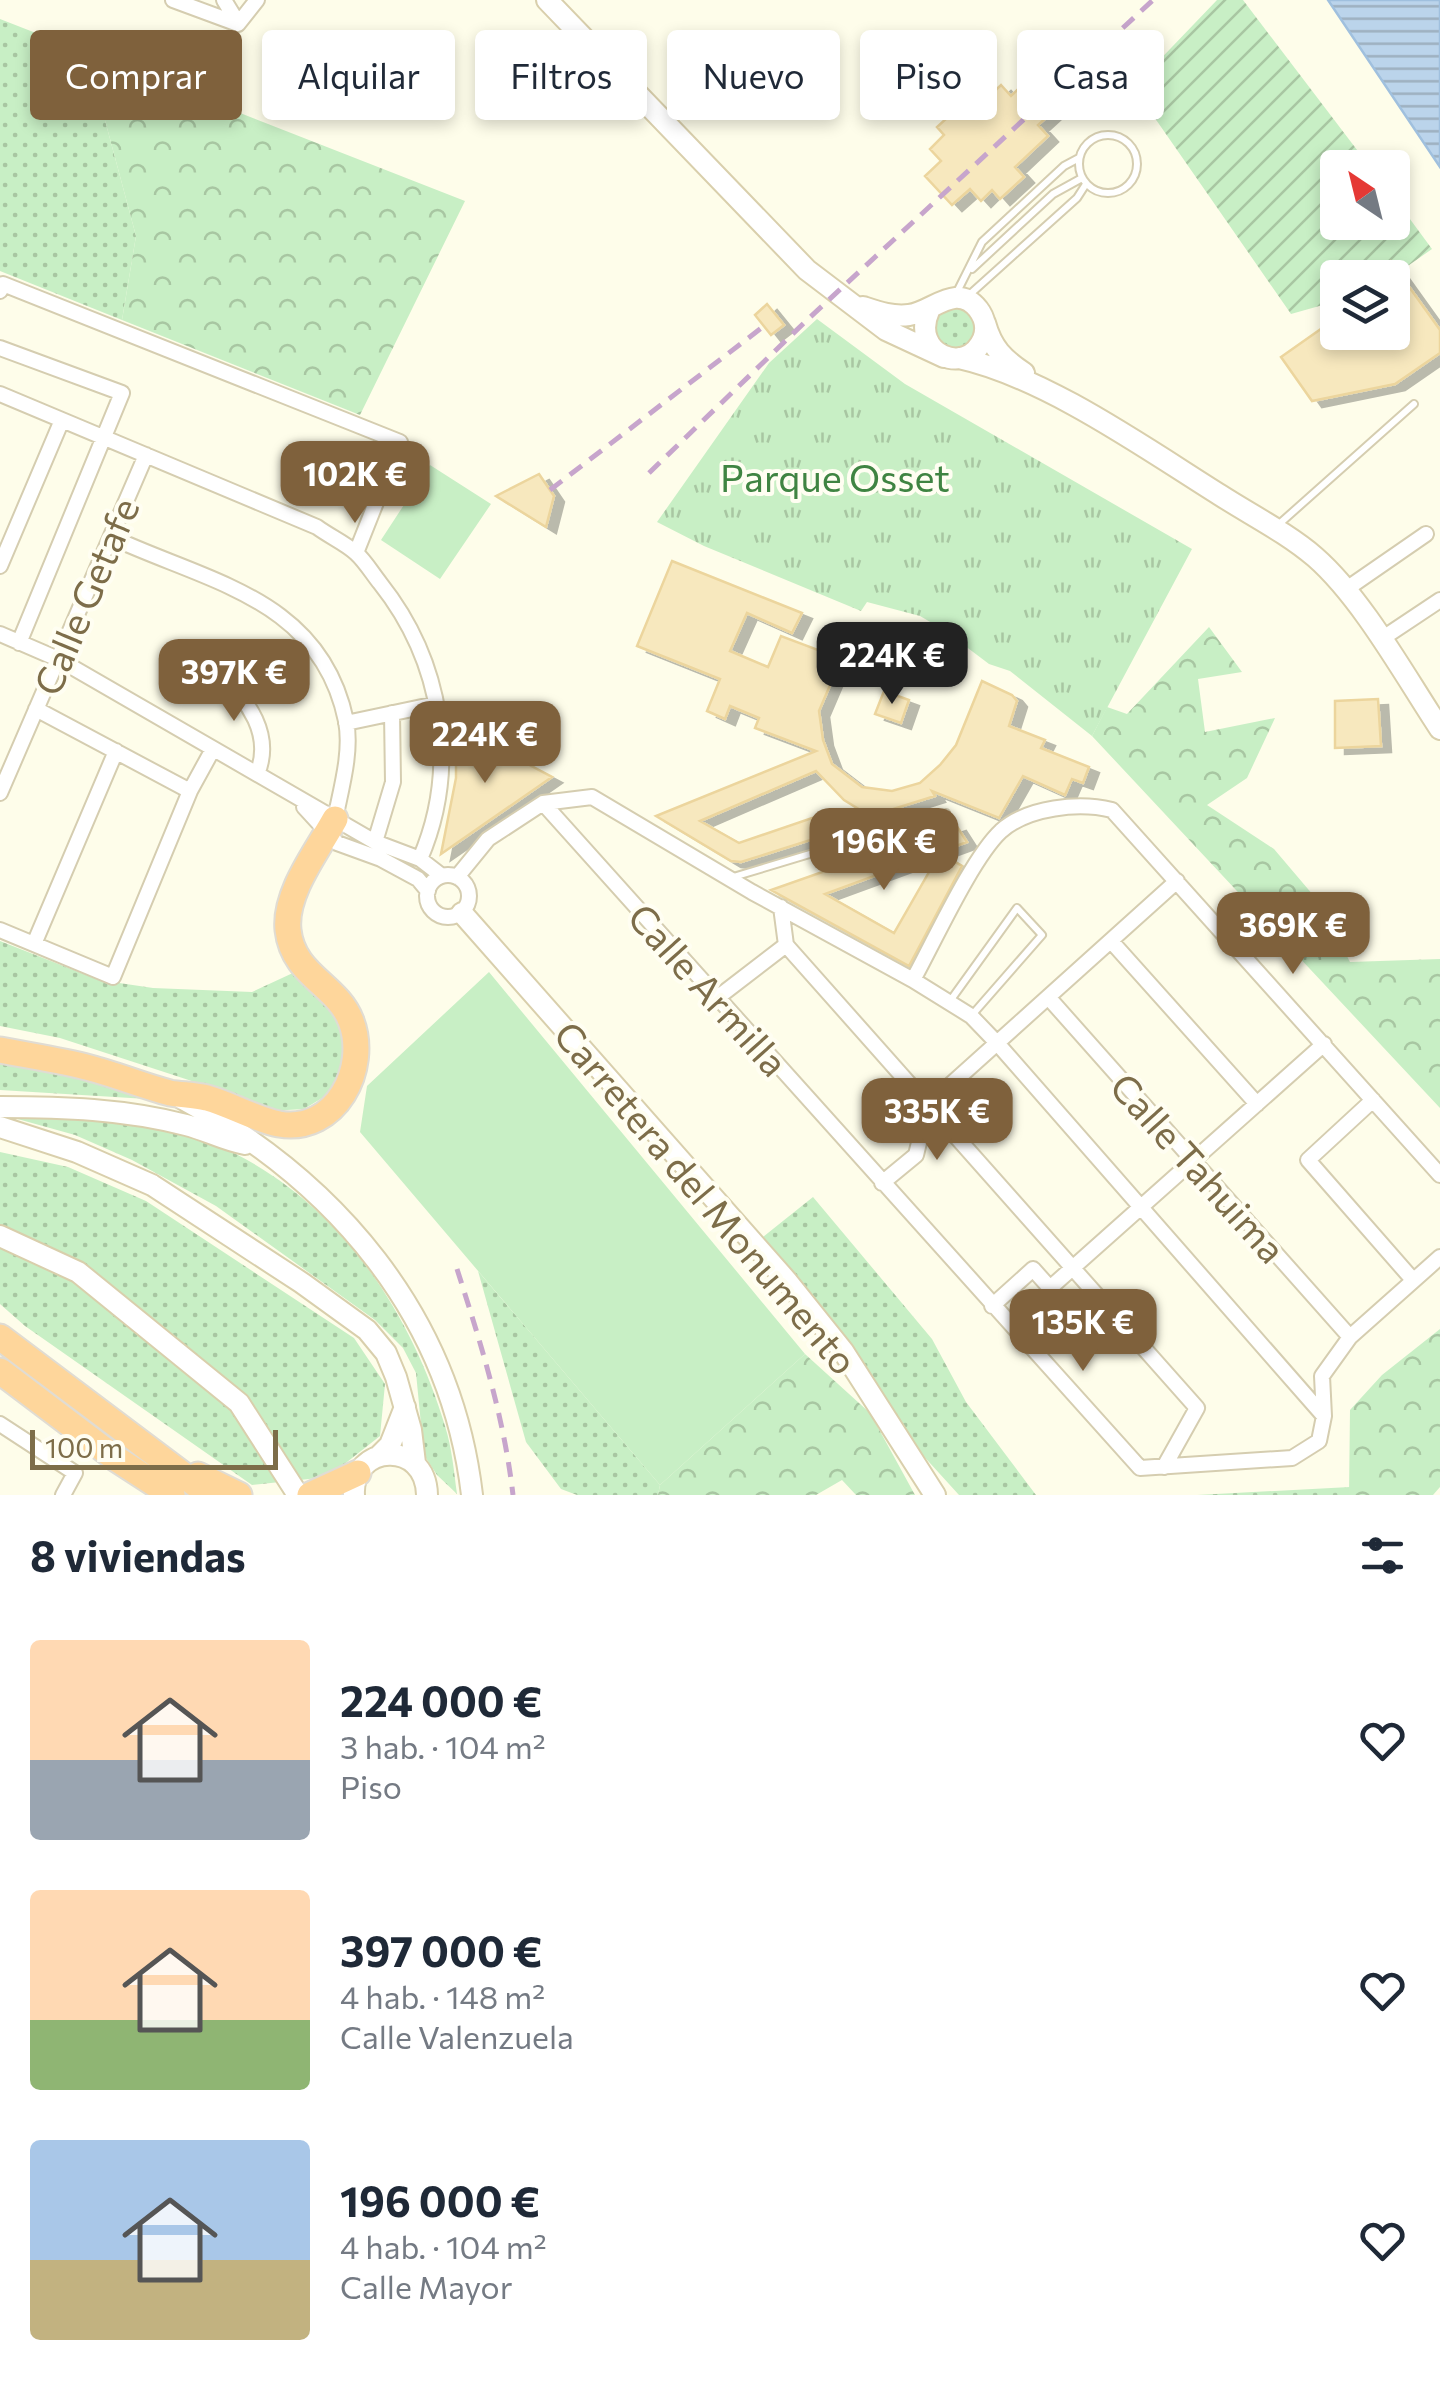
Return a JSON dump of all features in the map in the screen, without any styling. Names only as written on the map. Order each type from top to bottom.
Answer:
[{"type":"highway","points":[[0,1050],[88,1067],[170,1092],[208,1098],[283,1125],[308,1122],[331,1109],[348,1090],[356,1066],[358,1041],[349,1016],[304,970],[292,948],[287,925],[294,895],[331,826]]},
{"type":"highway","points":[[0,1336],[210,1495]]},
{"type":"highway","points":[[0,1370],[114,1458],[172,1495]]},
{"type":"highway","points":[[114,1458],[144,1495]]},
{"type":"highway","points":[[174,1468],[208,1478],[239,1495]]},
{"type":"highway","points":[[310,1495],[356,1484]]},
{"type":"main road","points":[[547,0],[807,270],[844,301],[886,330],[951,357],[983,363],[1062,400]]},
{"type":"main road","points":[[844,301],[885,315],[929,311]]},
{"type":"main road","points":[[936,304],[971,308],[985,332],[976,349],[951,357],[930,346],[925,320],[936,304]]},
{"type":"main road","points":[[971,308],[1004,360],[1315,558],[1345,590],[1440,729]]},
{"type":"main road","name":"Carretera del Monumento","points":[[462,913],[797,1294],[843,1351],[934,1495]]},
{"type":"main road","points":[[170,1092],[262,1147],[329,1204],[374,1256],[405,1301],[442,1375],[472,1495]]},
{"type":"main road","points":[[0,1107],[126,1112],[262,1147]]},
{"type":"main road","points":[[0,1127],[77,1152],[152,1185],[367,1330],[386,1353],[405,1407],[415,1463],[430,1491]]},
{"type":"main road","points":[[0,1236],[78,1272],[239,1402],[298,1495]]},
{"type":"main road","points":[[380,1456],[390,1444],[405,1407]]},
{"type":"main road","points":[[356,1484],[367,1462],[380,1456],[392,1454],[415,1463]]},
{"type":"street","points":[[173,0],[238,24]]},
{"type":"street","points":[[224,0],[238,24]]},
{"type":"street","points":[[238,24],[257,0]]},
{"type":"street","points":[[0,291],[3,284],[400,442],[356,553]]},
{"type":"street","points":[[0,348],[122,394],[20,643]]},
{"type":"street","points":[[0,394],[317,528],[356,553],[402,614],[424,656],[436,704],[442,735],[441,783],[420,859]]},
{"type":"street","points":[[0,566],[62,420]]},
{"type":"street","name":"Calle Getafe","points":[[0,793],[146,455]]},
{"type":"street","points":[[1345,590],[1426,534]]},
{"type":"street","points":[[111,537],[246,593],[295,625],[328,671],[346,722],[344,772],[331,826],[338,844],[381,859],[418,880],[428,891]]},
{"type":"street","points":[[1380,640],[1440,600]]},
{"type":"street","points":[[0,634],[58,659],[293,795],[331,826],[420,859],[450,876],[469,889],[470,898],[462,913],[442,917],[432,911],[428,902],[433,881],[450,876],[488,839],[543,803],[592,797],[728,878],[913,980],[971,1016],[997,1043],[1324,1416]]},
{"type":"street","points":[[219,676],[238,690],[253,712],[262,762],[256,774]]},
{"type":"street","points":[[346,722],[436,704]]},
{"type":"street","points":[[36,709],[190,791]]},
{"type":"street","points":[[375,842],[393,782],[392,713]]},
{"type":"street","points":[[0,930],[113,977],[190,791],[212,749]]},
{"type":"street","points":[[34,944],[116,751]]},
{"type":"street","name":"Calle Armilla","points":[[543,803],[1126,1456],[1140,1468],[1164,1467]]},
{"type":"street","points":[[913,980],[981,857],[1002,830],[1046,810],[1088,804],[1112,810],[1440,1175]]},
{"type":"street","points":[[882,1183],[916,1155],[928,1105],[1177,881]]},
{"type":"street","points":[[781,908],[786,946],[1197,1408],[1164,1467]]},
{"type":"street","points":[[1111,940],[1257,1104]]},
{"type":"street","points":[[717,998],[786,946]]},
{"type":"street","name":"Calle Tahuima","points":[[1048,997],[1350,1336]]},
{"type":"street","points":[[992,1306],[1033,1269],[1050,1288],[1324,1044]]},
{"type":"street","points":[[1373,1100],[1308,1160],[1413,1280]]},
{"type":"street","points":[[1164,1467],[1292,1458],[1319,1441],[1324,1416],[1322,1376],[1350,1336],[1440,1257]]},
{"type":"street","points":[[0,1424],[75,1472],[63,1495]]},
{"type":"lane","points":[[1077,198],[1084,181],[1079,158],[1082,150],[1096,137],[1114,135],[1130,144],[1136,154],[1137,170],[1132,182],[1110,194],[1084,181]]},
{"type":"lane","points":[[971,308],[967,274],[982,242],[1064,166],[1079,158]]},
{"type":"lane","points":[[967,274],[1053,194],[1084,181]]},
{"type":"lane","points":[[971,308],[988,281],[1077,198],[1096,190]]},
{"type":"lane","points":[[971,308],[988,281]]},
{"type":"lane","points":[[1273,529],[1414,404]]},
{"type":"lane","points":[[728,878],[946,813]]},
{"type":"lane","points":[[949,1002],[1017,908],[1042,936],[971,1016]]},
{"type":"green space","points":[[1217,0],[1243,0],[1357,150],[1320,150],[1320,240],[1410,240],[1410,219],[1432,249],[1410,264],[1410,260],[1320,260],[1320,306],[1291,314],[1156,120],[1164,120],[1164,55]]},
{"type":"green space","points":[[0,19],[30,31],[30,120],[105,120],[136,236],[122,320],[0,271]]},
{"type":"green space","points":[[242,114],[465,201],[360,415],[122,320],[136,236],[105,120],[242,120]]},
{"type":"green space","points":[[954,305],[974,315],[977,338],[958,352],[937,345],[933,329],[936,316]]},
{"type":"green space","name":"Parque Osset","points":[[817,319],[905,384],[1192,549],[1092,736],[1010,671],[989,664],[920,616],[867,602],[861,611],[704,546],[657,522],[769,363]]},
{"type":"green space","points":[[430,465],[491,504],[440,579],[381,540]]},
{"type":"green space","points":[[1209,627],[1242,672],[1198,679],[1205,732],[1275,718],[1247,778],[1207,805],[1274,849],[1319,902],[1350,962],[1440,959],[1440,1108],[1092,736],[1107,707],[1127,714]]},
{"type":"green space","points":[[0,941],[99,980],[153,988],[252,992],[295,972],[348,1030],[337,1089],[304,1109],[270,1111],[60,1038],[0,1026]]},
{"type":"green space","points":[[489,972],[805,1354],[660,1485],[360,1132],[367,1086]]},
{"type":"green space","points":[[0,1062],[87,1078],[147,1099],[0,1090]]},
{"type":"green space","points":[[13,1114],[114,1120],[173,1130],[224,1148],[269,1173],[310,1205],[347,1242],[379,1283],[405,1329],[428,1376],[445,1426],[457,1494],[424,1455],[416,1373],[403,1348],[375,1320],[216,1206],[132,1160],[75,1135],[14,1118]]},
{"type":"green space","points":[[0,1152],[68,1167],[146,1201],[354,1338],[385,1384],[380,1436],[328,1477],[252,1485],[25,1326],[0,1304]]},
{"type":"green space","points":[[813,1197],[932,1339],[966,1402],[1036,1495],[959,1495],[919,1451],[754,1244]]},
{"type":"green space","points":[[478,1271],[660,1485],[658,1495],[577,1495],[561,1489],[526,1442]]},
{"type":"green space","points":[[1440,1329],[1440,1487],[1433,1495],[1349,1495],[1350,1410],[1382,1375]]},
{"type":"green space","points":[[805,1354],[870,1413],[915,1495],[856,1495],[842,1480],[816,1495],[658,1495],[660,1485]]},
{"type":"green space","points":[[1350,1487],[1349,1495],[1197,1495]]},
{"type":"water","points":[[1328,0],[1440,0],[1440,167]]},
{"type":"building","points":[[1001,85],[1011,96],[1017,90],[1017,120],[1044,120],[1038,125],[1048,136],[1015,167],[1024,177],[1000,199],[992,190],[981,201],[970,189],[952,205],[925,176],[941,161],[930,149],[944,135],[937,127],[945,120],[997,120],[997,89]]},
{"type":"building","points":[[1410,288],[1440,330],[1440,353],[1395,384],[1312,401],[1281,357],[1320,330],[1320,350],[1410,350]]},
{"type":"building","points":[[767,304],[784,325],[771,335],[755,315]]},
{"type":"building","points":[[539,474],[554,496],[546,527],[496,496]]},
{"type":"building","points":[[672,561],[802,613],[792,633],[747,613],[730,651],[768,667],[781,636],[823,652],[832,627],[852,634],[819,711],[823,740],[832,764],[862,787],[892,791],[920,783],[956,745],[982,681],[1017,701],[1009,726],[1045,740],[1041,748],[1089,767],[1083,783],[1072,779],[1065,795],[1023,776],[999,818],[932,791],[935,796],[887,811],[862,811],[844,800],[816,771],[700,821],[739,843],[812,818],[820,837],[741,862],[731,861],[656,816],[816,751],[755,728],[759,718],[730,706],[725,719],[707,711],[720,679],[637,646]]},
{"type":"building","points":[[884,691],[909,700],[901,723],[875,714]]},
{"type":"building","points":[[1378,699],[1381,746],[1335,748],[1335,701]]},
{"type":"building","points":[[456,726],[552,777],[441,854],[456,778]]},
{"type":"building","points":[[956,825],[967,842],[825,894],[894,933],[940,853],[962,866],[909,966],[771,890]]},
{"type":"railway","points":[[649,473],[807,320],[1153,0]]},
{"type":"railway","points":[[550,490],[764,326]]},
{"type":"railway","points":[[457,1269],[498,1409],[513,1495]]}]
